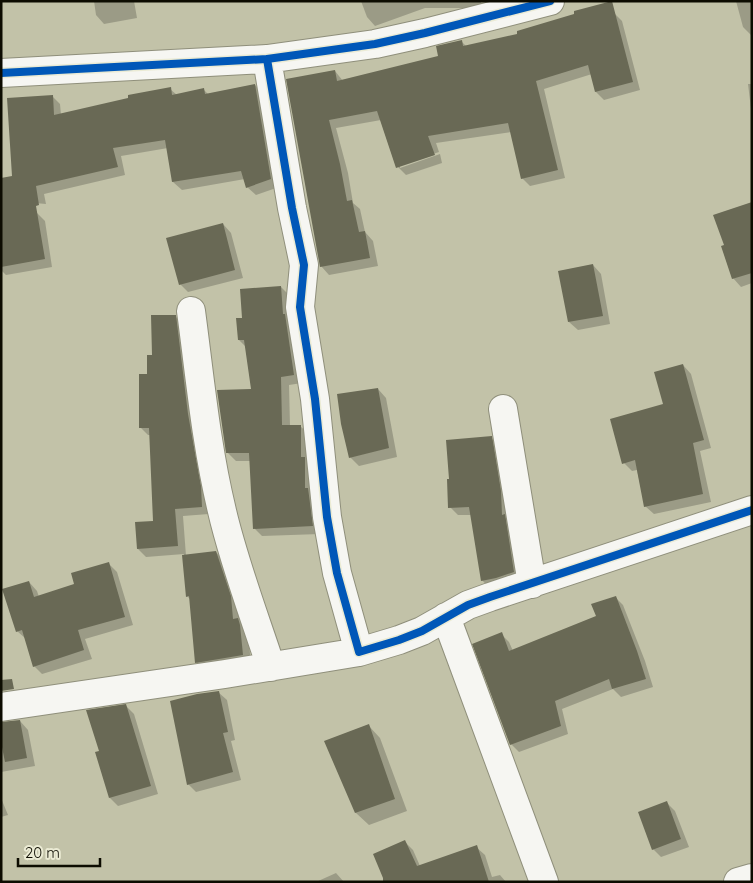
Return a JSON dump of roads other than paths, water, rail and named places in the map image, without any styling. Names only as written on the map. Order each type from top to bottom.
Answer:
[{"type":"street","points":[[1,73],[267,60],[375,44],[550,1]]},
{"type":"street","points":[[267,60],[292,208],[304,265],[300,307],[316,399],[327,517],[339,581],[358,652]]},
{"type":"street","points":[[191,311],[209,444],[222,512],[238,569],[270,667]]},
{"type":"street","points":[[503,409],[532,584]]},
{"type":"street","points":[[1,707],[358,652],[422,631],[468,605],[752,510]]},
{"type":"street","points":[[446,617],[544,882]]},
{"type":"street","points":[[738,882],[752,878]]}]
